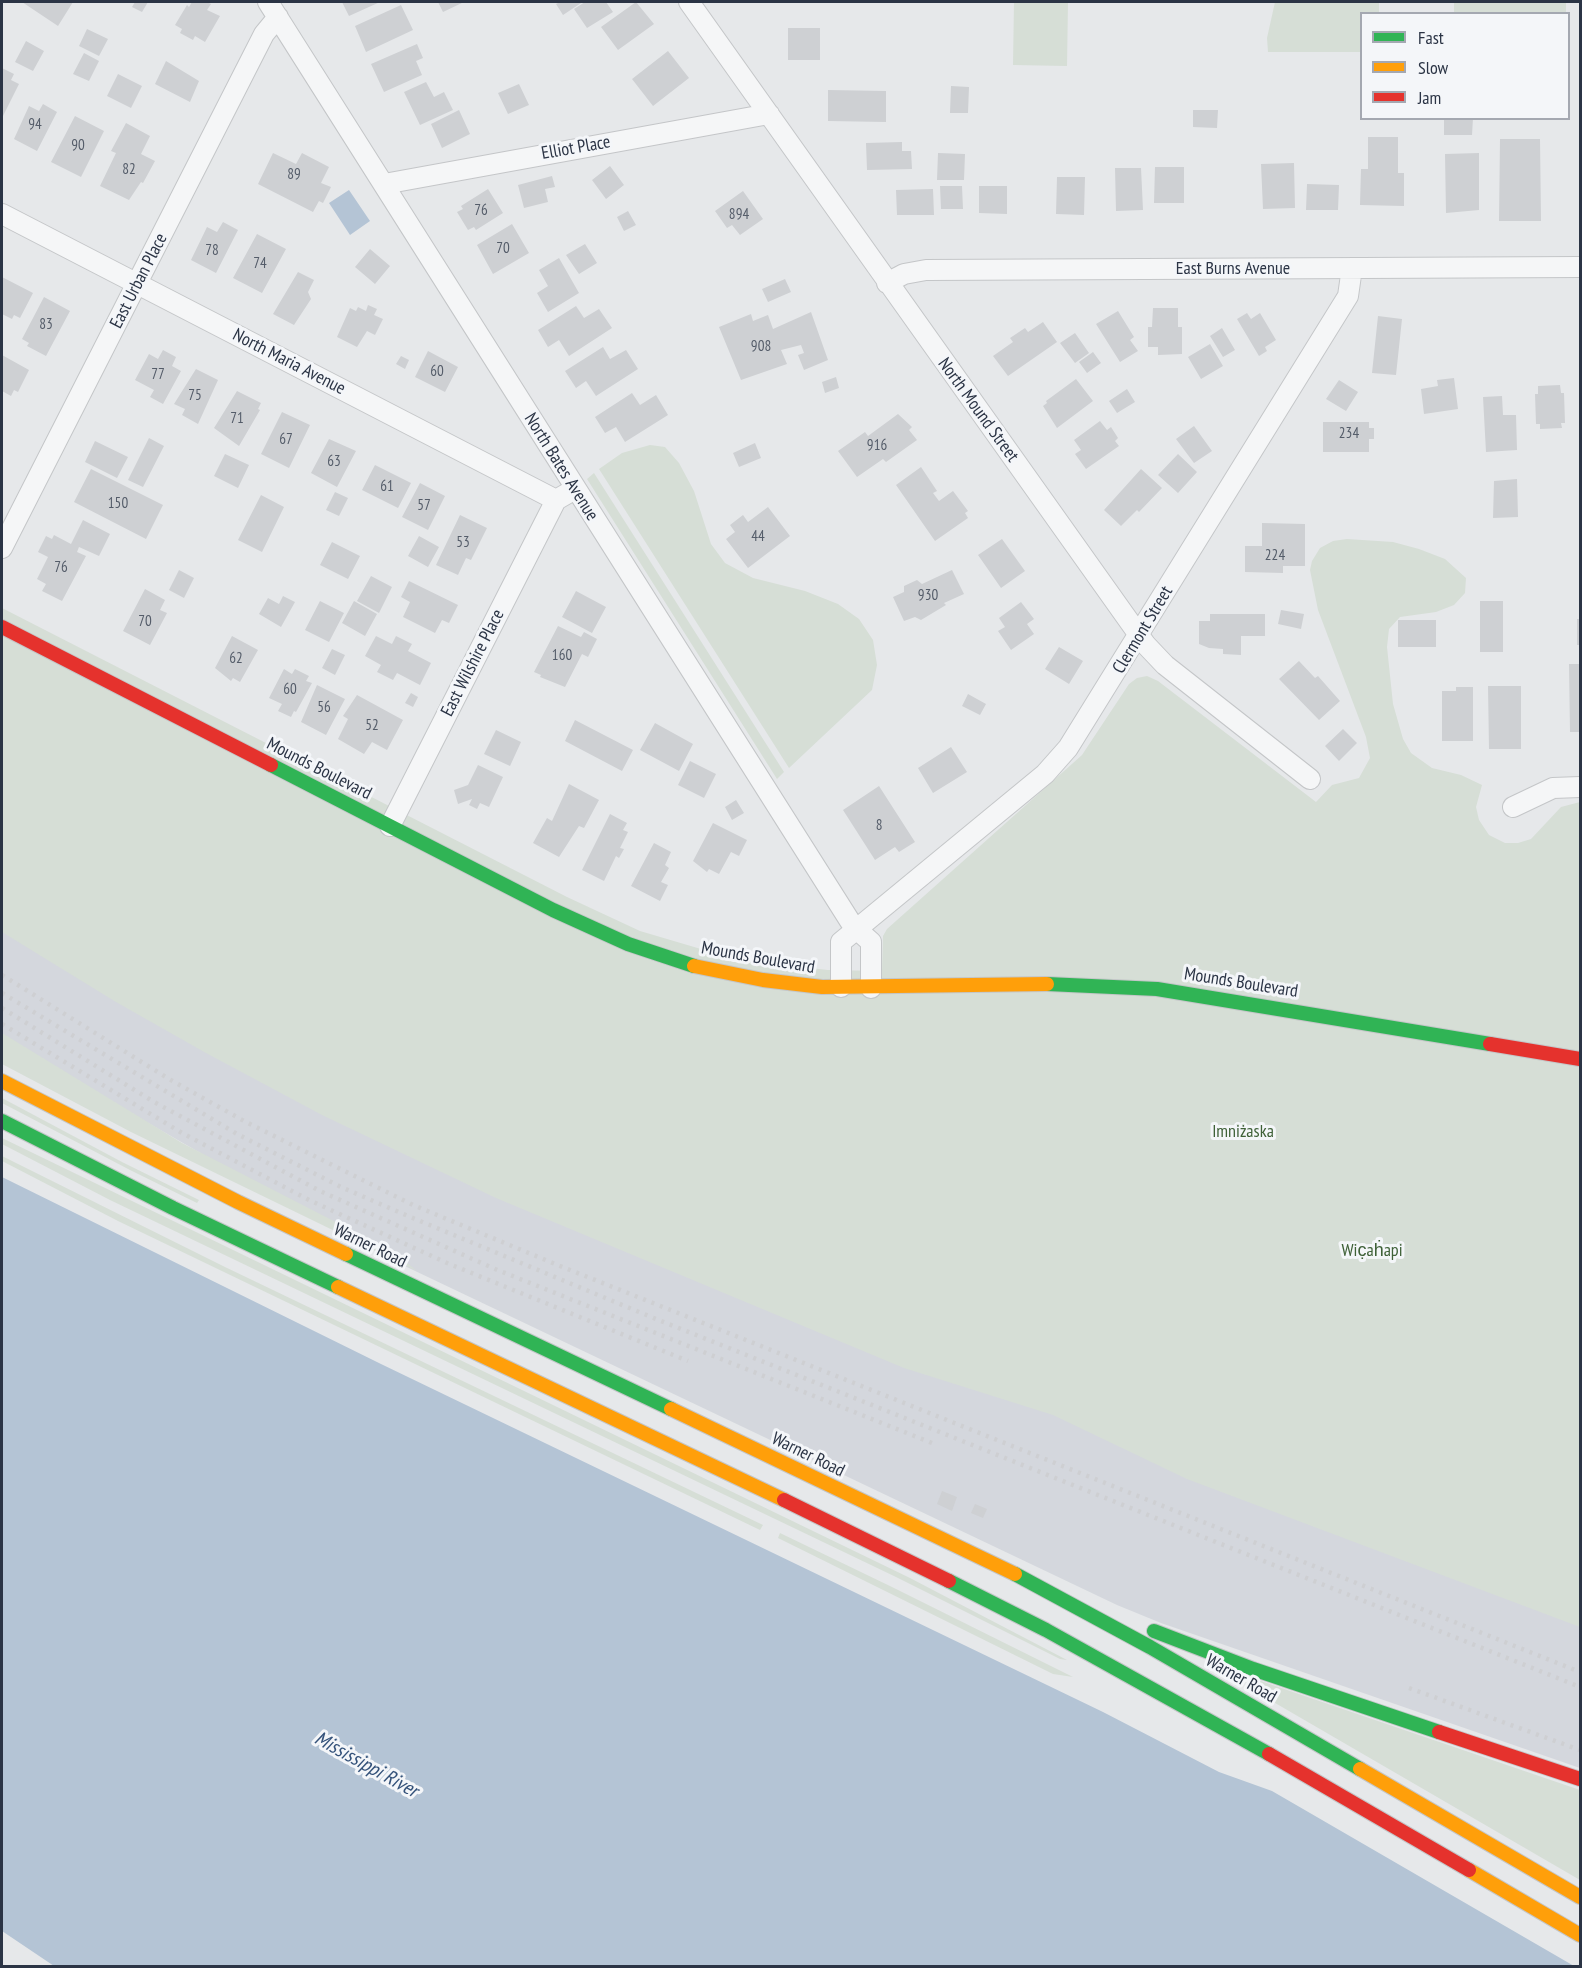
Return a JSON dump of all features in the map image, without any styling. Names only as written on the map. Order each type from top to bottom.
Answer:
[{"type":"main road","name":"Mounds Boulevard","points":[[2,627],[582,924],[650,952],[733,975],[782,983],[871,988],[1058,984],[1157,988],[1581,1059]]},
{"type":"main road","name":"Warner Road","points":[[2,1081],[238,1202],[1013,1574],[1150,1647],[1581,1897]]},
{"type":"main road","points":[[2,1121],[182,1212],[867,1540],[1028,1621],[1223,1727],[1581,1935]]},
{"type":"main road","points":[[1013,1574],[1253,1669],[1581,1779]]},
{"type":"street","name":"North Mound Street","points":[[689,2],[1139,636],[1165,665],[1310,779]]},
{"type":"street","name":"North Bates Avenue","points":[[273,9],[857,932]]},
{"type":"street","name":"East Urban Place","points":[[2,548],[264,33],[273,9]]},
{"type":"street","name":"Elliot Place","points":[[384,184],[770,114]]},
{"type":"street","name":"North Maria Avenue","points":[[2,214],[556,500]]},
{"type":"street","name":"East Burns Avenue","points":[[887,283],[904,274],[926,270],[1581,267]]},
{"type":"street","name":"Clermont Street","points":[[841,987],[841,942],[857,932],[1058,762],[1139,636],[1348,296],[1352,268]]},
{"type":"street","points":[[556,500],[575,489]]},
{"type":"street","name":"East Wilshire Place","points":[[390,826],[556,500]]},
{"type":"street","points":[[1513,807],[1553,788],[1581,787]]},
{"type":"street","points":[[857,932],[871,942],[871,988]]},
{"type":"shaded area","points":[[2,918],[1580,1613],[1580,1768],[1161,1623],[1117,1605],[390,1259],[303,1212],[2,1039]]},
{"type":"green space","points":[[1014,2],[1068,2],[1067,66],[1013,65]]},
{"type":"green space","points":[[1275,2],[1379,2],[1379,12],[1360,12],[1360,52],[1268,52],[1267,38]]},
{"type":"green space","points":[[1454,2],[1566,2],[1566,12],[1454,12]]},
{"type":"green space","points":[[650,445],[665,447],[679,463],[694,491],[711,544],[725,563],[753,578],[805,591],[838,604],[859,619],[873,640],[877,665],[872,690],[789,768],[599,469],[622,453]]},
{"type":"green space","points":[[594,473],[784,772],[777,779],[587,479]]},
{"type":"green space","name":"Imniżaska","points":[[1347,539],[1393,542],[1419,549],[1445,559],[1466,578],[1465,593],[1454,605],[1436,612],[1400,617],[1389,629],[1387,647],[1393,704],[1403,739],[1411,753],[1432,768],[1461,775],[1482,785],[1476,807],[1479,820],[1489,835],[1505,843],[1518,843],[1531,839],[1561,807],[1580,802],[1580,1627],[1187,1479],[1053,1415],[904,1368],[496,1198],[322,1115],[206,1053],[116,1002],[2,932],[2,608],[567,897],[640,931],[711,952],[764,963],[828,970],[882,971],[883,936],[887,929],[1082,755],[1129,684],[1137,678],[1147,676],[1158,681],[1316,802],[1332,785],[1359,778],[1370,758],[1366,737],[1318,610],[1310,570],[1312,561],[1320,548],[1333,541]]},
{"type":"green space","points":[[2,1033],[182,1143],[392,1251],[417,1271],[131,1132],[2,1064]]},
{"type":"green space","points":[[2,1098],[199,1200],[197,1203],[130,1170],[2,1103]]},
{"type":"green space","points":[[2,1138],[910,1578],[1067,1660],[1060,1659],[896,1577],[110,1200],[2,1144]]},
{"type":"green space","points":[[2,1156],[225,1267],[763,1525],[760,1530],[118,1221],[2,1161]]},
{"type":"green space","points":[[780,1533],[1073,1677],[1053,1674],[778,1538]]},
{"type":"green space","points":[[1255,1679],[1580,1790],[1580,1880],[1251,1689]]},
{"type":"water","points":[[349,190],[370,221],[350,235],[329,203]]},
{"type":"water","name":"Mississippi River","points":[[2,1177],[381,1364],[1103,1712],[1219,1772],[1272,1791],[1574,1966],[54,1966],[2,1931]]},
{"type":"building","points":[[22,2],[73,2],[58,26]]},
{"type":"building","points":[[135,2],[148,2],[142,12],[132,7]]},
{"type":"building","points":[[192,2],[211,4],[207,10],[220,16],[205,42],[195,36],[193,40],[180,33],[182,29],[175,25],[187,5],[189,7]]},
{"type":"building","points":[[342,2],[380,2],[349,16]]},
{"type":"building","points":[[438,2],[464,2],[443,12]]},
{"type":"building","points":[[560,2],[581,3],[563,15],[556,4]]},
{"type":"building","points":[[585,2],[606,2],[613,12],[587,28],[574,9]]},
{"type":"building","points":[[636,2],[654,24],[618,50],[601,27]]},
{"type":"building","points":[[401,5],[413,30],[366,52],[355,26]]},
{"type":"building","points":[[788,28],[820,28],[820,60],[788,60]]},
{"type":"building","points":[[87,29],[108,39],[99,56],[79,46]]},
{"type":"building","points":[[26,41],[44,51],[33,71],[15,62]]},
{"type":"building","points":[[417,44],[423,58],[416,61],[422,75],[384,92],[371,64]]},
{"type":"building","points":[[668,51],[689,78],[653,106],[632,79]]},
{"type":"building","points":[[84,53],[99,61],[89,81],[73,74]]},
{"type":"building","points":[[166,61],[199,81],[190,102],[155,84]]},
{"type":"building","points":[[2,68],[14,74],[11,80],[19,84],[2,118]]},
{"type":"building","points":[[118,74],[142,86],[131,108],[107,96]]},
{"type":"building","points":[[426,82],[434,97],[444,92],[453,110],[420,125],[404,92]]},
{"type":"building","points":[[519,84],[529,105],[508,114],[498,93]]},
{"type":"building","points":[[951,86],[969,87],[968,113],[950,113]]},
{"type":"building","points":[[828,90],[886,91],[886,122],[828,121]]},
{"type":"building","points":[[43,104],[57,112],[37,151],[14,139],[29,106],[39,111]]},
{"type":"building","points":[[459,110],[470,134],[442,148],[431,124]]},
{"type":"building","points":[[1193,110],[1218,110],[1217,128],[1193,127]]},
{"type":"building","points":[[75,116],[104,131],[81,177],[51,162]]},
{"type":"building","points":[[1444,120],[1473,120],[1472,135],[1444,135]]},
{"type":"building","points":[[126,123],[150,136],[141,154],[155,161],[143,183],[141,182],[129,200],[100,186],[116,153],[111,151]]},
{"type":"building","points":[[1368,137],[1398,137],[1398,173],[1404,173],[1404,206],[1360,205],[1361,169],[1368,169]]},
{"type":"building","points":[[1500,139],[1540,139],[1541,221],[1499,221]]},
{"type":"building","points":[[902,142],[902,151],[911,151],[912,169],[867,170],[866,143]]},
{"type":"building","points":[[273,153],[296,164],[302,153],[329,167],[321,183],[331,187],[323,203],[319,201],[313,212],[258,184]]},
{"type":"building","points":[[938,153],[965,154],[964,180],[937,180]]},
{"type":"building","points":[[1479,153],[1479,210],[1446,213],[1445,154]]},
{"type":"building","points":[[1294,163],[1295,208],[1263,209],[1261,164]]},
{"type":"building","points":[[610,166],[624,185],[606,199],[592,180]]},
{"type":"building","points":[[1155,167],[1184,167],[1184,203],[1154,203]]},
{"type":"building","points":[[1115,168],[1141,168],[1143,210],[1116,211]]},
{"type":"building","points":[[552,176],[555,187],[545,189],[548,202],[524,208],[518,185]]},
{"type":"building","points":[[1057,177],[1085,177],[1084,215],[1056,214]]},
{"type":"building","points":[[1307,184],[1339,185],[1338,210],[1306,210]]},
{"type":"building","points":[[940,186],[962,186],[963,209],[941,209]]},
{"type":"building","points":[[979,186],[1007,186],[1007,214],[979,213]]},
{"type":"building","points":[[488,189],[503,213],[476,230],[474,227],[468,230],[457,212],[463,209],[461,206]]},
{"type":"building","points":[[933,189],[934,215],[897,215],[896,190]]},
{"type":"building","points":[[743,191],[763,219],[740,235],[732,225],[727,228],[715,211]]},
{"type":"building","points":[[628,211],[636,225],[624,231],[617,217]]},
{"type":"building","points":[[223,222],[238,230],[216,273],[191,260],[207,227],[217,232]]},
{"type":"building","points":[[512,224],[529,253],[493,274],[477,245]]},
{"type":"building","points":[[257,234],[286,249],[262,293],[233,278]]},
{"type":"building","points":[[585,244],[597,263],[579,274],[566,255]]},
{"type":"building","points":[[370,249],[390,266],[375,284],[355,267]]},
{"type":"building","points":[[559,258],[579,293],[548,312],[537,293],[548,286],[539,270]]},
{"type":"building","points":[[298,272],[314,280],[308,292],[311,299],[294,325],[273,314]]},
{"type":"building","points":[[2,277],[33,293],[20,318],[14,315],[12,319],[2,314]]},
{"type":"building","points":[[785,279],[791,292],[768,302],[762,289]]},
{"type":"building","points":[[44,297],[70,311],[46,356],[27,346],[29,343],[22,339]]},
{"type":"building","points":[[368,305],[377,309],[374,315],[383,319],[375,335],[367,331],[357,347],[337,337],[350,308],[356,311],[358,307],[366,311]]},
{"type":"building","points":[[576,306],[584,318],[599,309],[612,328],[569,356],[559,340],[548,347],[538,330]]},
{"type":"building","points":[[1153,308],[1178,308],[1178,327],[1182,327],[1182,354],[1158,355],[1158,347],[1148,347],[1148,327],[1152,327]]},
{"type":"building","points":[[1118,311],[1134,337],[1130,340],[1138,351],[1120,362],[1096,324]]},
{"type":"building","points":[[811,312],[828,360],[804,370],[798,355],[804,353],[801,345],[781,350],[787,364],[741,380],[719,327],[751,314],[753,321],[768,315],[773,329]]},
{"type":"building","points":[[1247,313],[1251,319],[1260,313],[1276,340],[1265,347],[1267,351],[1259,356],[1237,319]]},
{"type":"building","points":[[1378,316],[1402,319],[1396,375],[1372,373]]},
{"type":"building","points":[[1043,322],[1057,342],[1008,376],[993,356],[1013,342],[1010,338],[1025,328],[1028,332]]},
{"type":"building","points":[[1222,328],[1235,350],[1223,357],[1210,336]]},
{"type":"building","points":[[1075,333],[1089,353],[1075,363],[1060,343]]},
{"type":"building","points":[[1210,344],[1223,366],[1201,379],[1188,357]]},
{"type":"building","points":[[603,347],[610,359],[626,350],[638,369],[596,396],[586,381],[576,388],[565,371]]},
{"type":"building","points":[[163,350],[176,357],[172,366],[181,371],[163,404],[150,397],[154,390],[135,380],[149,354],[158,359]]},
{"type":"building","points":[[428,351],[458,367],[445,392],[415,377]]},
{"type":"building","points":[[1093,352],[1101,363],[1087,373],[1079,362]]},
{"type":"building","points":[[2,355],[29,370],[18,392],[14,390],[11,396],[2,391]]},
{"type":"building","points":[[401,356],[409,360],[405,369],[396,364]]},
{"type":"building","points":[[196,369],[218,380],[198,424],[182,415],[185,409],[174,404]]},
{"type":"building","points":[[836,377],[839,388],[825,393],[822,382]]},
{"type":"building","points":[[1454,378],[1458,409],[1424,414],[1421,389],[1438,386],[1437,380]]},
{"type":"building","points":[[1076,379],[1093,401],[1057,428],[1043,406],[1047,403],[1046,401]]},
{"type":"building","points":[[1339,380],[1358,392],[1346,411],[1326,399]]},
{"type":"building","points":[[1560,385],[1561,393],[1564,393],[1565,423],[1561,423],[1562,428],[1540,429],[1540,424],[1536,424],[1535,394],[1538,394],[1538,386]]},
{"type":"building","points":[[1127,389],[1135,402],[1117,413],[1109,401]]},
{"type":"building","points":[[237,391],[261,403],[258,409],[260,410],[239,446],[214,428]]},
{"type":"building","points":[[632,393],[640,405],[656,395],[668,415],[625,442],[616,427],[605,433],[595,417]]},
{"type":"building","points":[[1502,396],[1503,415],[1516,415],[1517,450],[1486,452],[1483,397]]},
{"type":"building","points":[[282,412],[310,425],[289,468],[261,454]]},
{"type":"building","points":[[898,414],[912,427],[909,430],[917,440],[886,462],[883,459],[857,477],[838,451],[865,432],[868,436]]},
{"type":"building","points":[[1100,421],[1107,430],[1111,427],[1118,438],[1115,441],[1119,446],[1086,469],[1075,454],[1081,450],[1074,440]]},
{"type":"building","points":[[1323,422],[1369,422],[1369,428],[1374,428],[1374,439],[1369,439],[1369,452],[1323,452]]},
{"type":"building","points":[[1194,426],[1212,451],[1194,463],[1176,439]]},
{"type":"building","points":[[149,438],[164,446],[143,487],[128,480]]},
{"type":"building","points":[[329,439],[356,451],[337,487],[311,473]]},
{"type":"building","points":[[95,441],[128,457],[117,478],[85,462]]},
{"type":"building","points":[[755,443],[761,458],[739,467],[733,453]]},
{"type":"building","points":[[225,454],[249,465],[238,488],[214,476]]},
{"type":"building","points":[[1178,454],[1197,472],[1178,493],[1158,475]]},
{"type":"building","points":[[375,465],[411,483],[398,508],[362,490]]},
{"type":"building","points":[[921,467],[937,491],[933,493],[939,501],[953,491],[968,511],[965,513],[968,518],[935,541],[896,485]]},
{"type":"building","points":[[91,469],[163,505],[146,539],[74,502]]},
{"type":"building","points":[[1141,469],[1162,488],[1139,512],[1137,510],[1121,526],[1104,510]]},
{"type":"building","points":[[1517,479],[1518,517],[1493,518],[1494,481]]},
{"type":"building","points":[[420,483],[445,496],[428,530],[402,517]]},
{"type":"building","points":[[335,492],[348,498],[339,516],[326,510]]},
{"type":"building","points":[[261,495],[284,507],[262,552],[238,540]]},
{"type":"building","points":[[768,507],[790,536],[748,568],[726,539],[735,532],[730,525],[743,515],[748,522]]},
{"type":"building","points":[[460,515],[487,528],[471,560],[466,558],[458,575],[436,565]]},
{"type":"building","points":[[83,520],[110,534],[99,556],[79,547],[77,552],[86,556],[62,601],[42,591],[46,584],[37,579],[48,557],[38,552],[46,536],[52,539],[54,535],[71,544]]},
{"type":"building","points":[[1262,523],[1305,524],[1305,566],[1283,566],[1283,573],[1245,572],[1245,546],[1262,546]]},
{"type":"building","points":[[419,536],[439,547],[428,567],[408,556]]},
{"type":"building","points":[[1002,539],[1025,571],[1001,588],[978,555]]},
{"type":"building","points":[[332,542],[360,556],[348,579],[320,565]]},
{"type":"building","points":[[179,570],[194,578],[184,598],[169,590]]},
{"type":"building","points":[[952,570],[964,594],[944,603],[946,605],[921,620],[915,617],[904,621],[893,597],[904,592],[904,586],[917,580],[922,584]]},
{"type":"building","points":[[371,576],[392,587],[379,613],[357,601]]},
{"type":"building","points":[[409,581],[458,605],[449,623],[442,620],[435,633],[403,617],[410,602],[401,597]]},
{"type":"building","points":[[145,589],[165,600],[160,610],[167,613],[150,645],[123,631]]},
{"type":"building","points":[[576,591],[606,607],[592,633],[562,617]]},
{"type":"building","points":[[283,596],[295,602],[281,627],[259,614],[268,598],[279,604]]},
{"type":"building","points":[[320,601],[344,613],[329,642],[305,630]]},
{"type":"building","points":[[354,601],[377,614],[365,636],[342,623]]},
{"type":"building","points":[[1480,601],[1503,601],[1503,652],[1480,652]]},
{"type":"building","points":[[1021,602],[1034,619],[1027,624],[1034,634],[1011,650],[998,631],[1005,627],[999,618]]},
{"type":"building","points":[[1281,610],[1304,614],[1301,629],[1278,624]]},
{"type":"building","points":[[1210,614],[1265,614],[1265,636],[1241,636],[1241,655],[1223,654],[1223,649],[1209,648],[1199,644],[1199,621],[1210,621]]},
{"type":"building","points":[[1577,619],[1580,619],[1580,645],[1577,645]]},
{"type":"building","points":[[1398,620],[1436,620],[1436,647],[1398,647]]},
{"type":"building","points":[[558,626],[581,637],[584,632],[597,639],[588,657],[582,654],[565,687],[540,677],[541,675],[534,672]]},
{"type":"building","points":[[232,636],[258,650],[240,682],[233,678],[231,681],[215,668]]},
{"type":"building","points":[[376,636],[392,644],[396,636],[412,644],[408,651],[431,663],[420,685],[397,673],[393,680],[377,672],[381,665],[365,656]]},
{"type":"building","points":[[1059,647],[1083,661],[1069,684],[1045,669]]},
{"type":"building","points":[[332,649],[345,655],[335,675],[322,668]]},
{"type":"building","points":[[1299,661],[1315,678],[1318,676],[1340,701],[1319,720],[1279,679]]},
{"type":"building","points":[[1569,664],[1580,664],[1580,732],[1570,732]]},
{"type":"building","points":[[284,669],[292,674],[295,669],[309,676],[306,681],[312,683],[291,717],[278,711],[282,704],[269,698]]},
{"type":"building","points":[[317,685],[345,699],[326,735],[301,722]]},
{"type":"building","points":[[1488,686],[1521,686],[1521,749],[1489,749]]},
{"type":"building","points":[[1456,687],[1473,687],[1473,741],[1442,741],[1442,691],[1456,691]]},
{"type":"building","points":[[411,693],[418,697],[413,707],[405,703]]},
{"type":"building","points":[[968,694],[986,704],[980,715],[962,706]]},
{"type":"building","points":[[357,695],[403,720],[387,750],[372,742],[364,754],[338,739],[348,719],[343,716]]},
{"type":"building","points":[[575,720],[633,750],[622,771],[565,741]]},
{"type":"building","points":[[655,723],[693,744],[679,771],[640,750]]},
{"type":"building","points":[[1343,729],[1357,743],[1339,761],[1325,746]]},
{"type":"building","points":[[496,730],[521,742],[510,766],[484,754]]},
{"type":"building","points":[[951,747],[967,772],[933,793],[918,768]]},
{"type":"building","points":[[690,761],[716,774],[704,798],[678,785]]},
{"type":"building","points":[[478,765],[503,777],[489,807],[480,803],[477,809],[469,805],[472,799],[458,804],[454,790],[468,785]]},
{"type":"building","points":[[569,784],[599,800],[584,828],[579,826],[559,857],[533,843],[547,818],[552,821]]},
{"type":"building","points":[[879,786],[915,842],[899,852],[895,847],[875,860],[843,810]]},
{"type":"building","points":[[736,800],[744,813],[732,820],[725,807]]},
{"type":"building","points":[[610,814],[627,823],[623,830],[628,832],[620,848],[624,849],[619,858],[616,856],[604,881],[582,870]]},
{"type":"building","points":[[713,823],[747,840],[739,856],[731,852],[719,874],[709,869],[707,872],[693,861]]},
{"type":"building","points":[[654,843],[671,852],[665,865],[669,868],[661,882],[668,885],[660,901],[631,886]]},
{"type":"building","points":[[942,1491],[957,1497],[952,1511],[937,1504]]},
{"type":"building","points":[[975,1504],[987,1509],[983,1518],[971,1513]]},
{"type":"railway","points":[[2,975],[169,1079],[244,1121],[413,1205],[560,1266],[1580,1672]]},
{"type":"railway","points":[[2,993],[237,1134],[341,1187],[656,1319],[1580,1687]]},
{"type":"railway","points":[[2,1008],[154,1102],[320,1191],[495,1269],[932,1443]]},
{"type":"railway","points":[[2,1024],[182,1133],[309,1200],[447,1263],[688,1361]]},
{"type":"railway","points":[[1409,1688],[1580,1750]]},
{"type":"traffic: fast","points":[[271,765],[553,910],[628,944],[694,966]]},
{"type":"traffic: fast","points":[[1047,984],[1157,989],[1490,1044]]},
{"type":"traffic: fast","points":[[2,1121],[173,1208],[338,1287]]},
{"type":"traffic: fast","points":[[346,1254],[671,1409]]},
{"type":"traffic: fast","points":[[1015,1574],[1150,1647],[1360,1769]]},
{"type":"traffic: fast","points":[[949,1581],[1046,1630],[1269,1754]]},
{"type":"traffic: fast","points":[[1154,1631],[1253,1669],[1439,1732]]},
{"type":"traffic: slow","points":[[694,966],[763,980],[822,987],[1047,984]]},
{"type":"traffic: slow","points":[[2,1081],[238,1202],[346,1254]]},
{"type":"traffic: slow","points":[[338,1287],[784,1500]]},
{"type":"traffic: slow","points":[[671,1409],[1015,1574]]},
{"type":"traffic: slow","points":[[1360,1769],[1580,1897]]},
{"type":"traffic: slow","points":[[1469,1870],[1580,1935]]},
{"type":"traffic: jam","points":[[2,627],[271,765]]},
{"type":"traffic: jam","points":[[1490,1044],[1580,1059]]},
{"type":"traffic: jam","points":[[784,1500],[949,1581]]},
{"type":"traffic: jam","points":[[1439,1732],[1580,1779]]},
{"type":"traffic: jam","points":[[1269,1754],[1469,1870]]},
{"type":"park label","name":"Wic̣aḣapi","points":[[1372,1251]]}]
